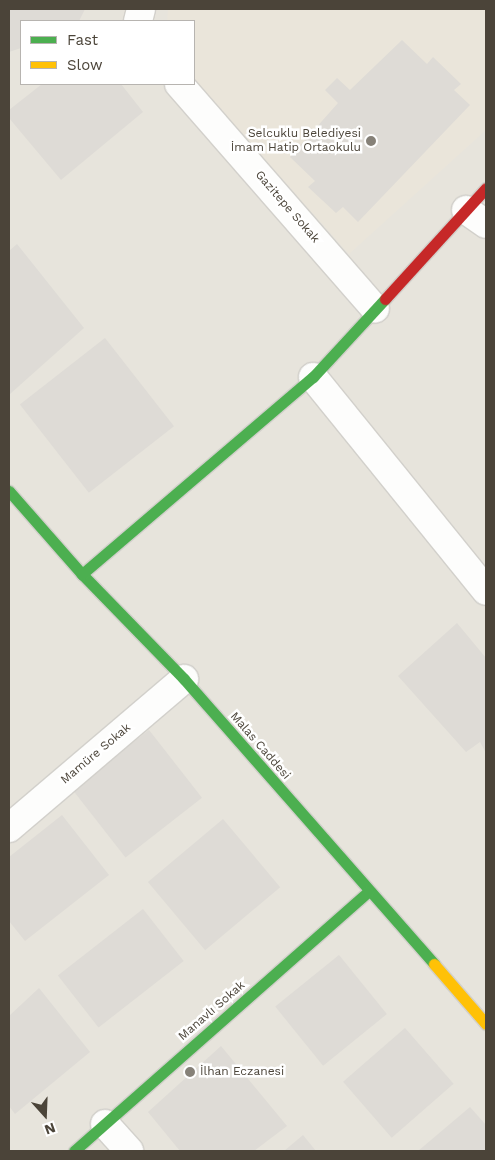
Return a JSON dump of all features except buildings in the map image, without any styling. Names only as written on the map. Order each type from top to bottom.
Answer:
[{"type":"street","name":"Gazitepe Sokak","points":[[180,85],[374,309]]},
{"type":"street","points":[[82,574],[313,377],[374,309],[476,217],[486,188]]},
{"type":"street","points":[[313,377],[486,591]]},
{"type":"street","name":"Malas Caddesi","points":[[9,491],[82,574],[184,680],[368,892],[482,1011]]},
{"type":"street","name":"Mamüre Sokak","points":[[9,828],[184,680]]},
{"type":"street","name":"Manavlı Sokak","points":[[74,1151],[368,892]]},
{"type":"street","points":[[106,1124],[129,1151]]},
{"type":"shaded area","points":[[9,9],[486,9],[486,1151],[9,1151]]},
{"type":"shaded area","points":[[168,9],[486,9],[486,130],[349,254],[195,81],[195,20],[167,20]]},
{"type":"traffic: fast","points":[[82,574],[313,377],[385,299]]},
{"type":"traffic: fast","points":[[9,491],[82,574],[184,679],[434,964]]},
{"type":"traffic: fast","points":[[74,1151],[368,892]]},
{"type":"traffic: slow","points":[[434,964],[486,1024]]},
{"type":"traffic: jam","points":[[385,299],[486,188]]},
{"type":"place","name":"Selcuklu Belediyesi İmam Hatip Ortaokulu","points":[[371,141]]},
{"type":"place","name":"İlhan Eczanesi","points":[[190,1072]]}]
